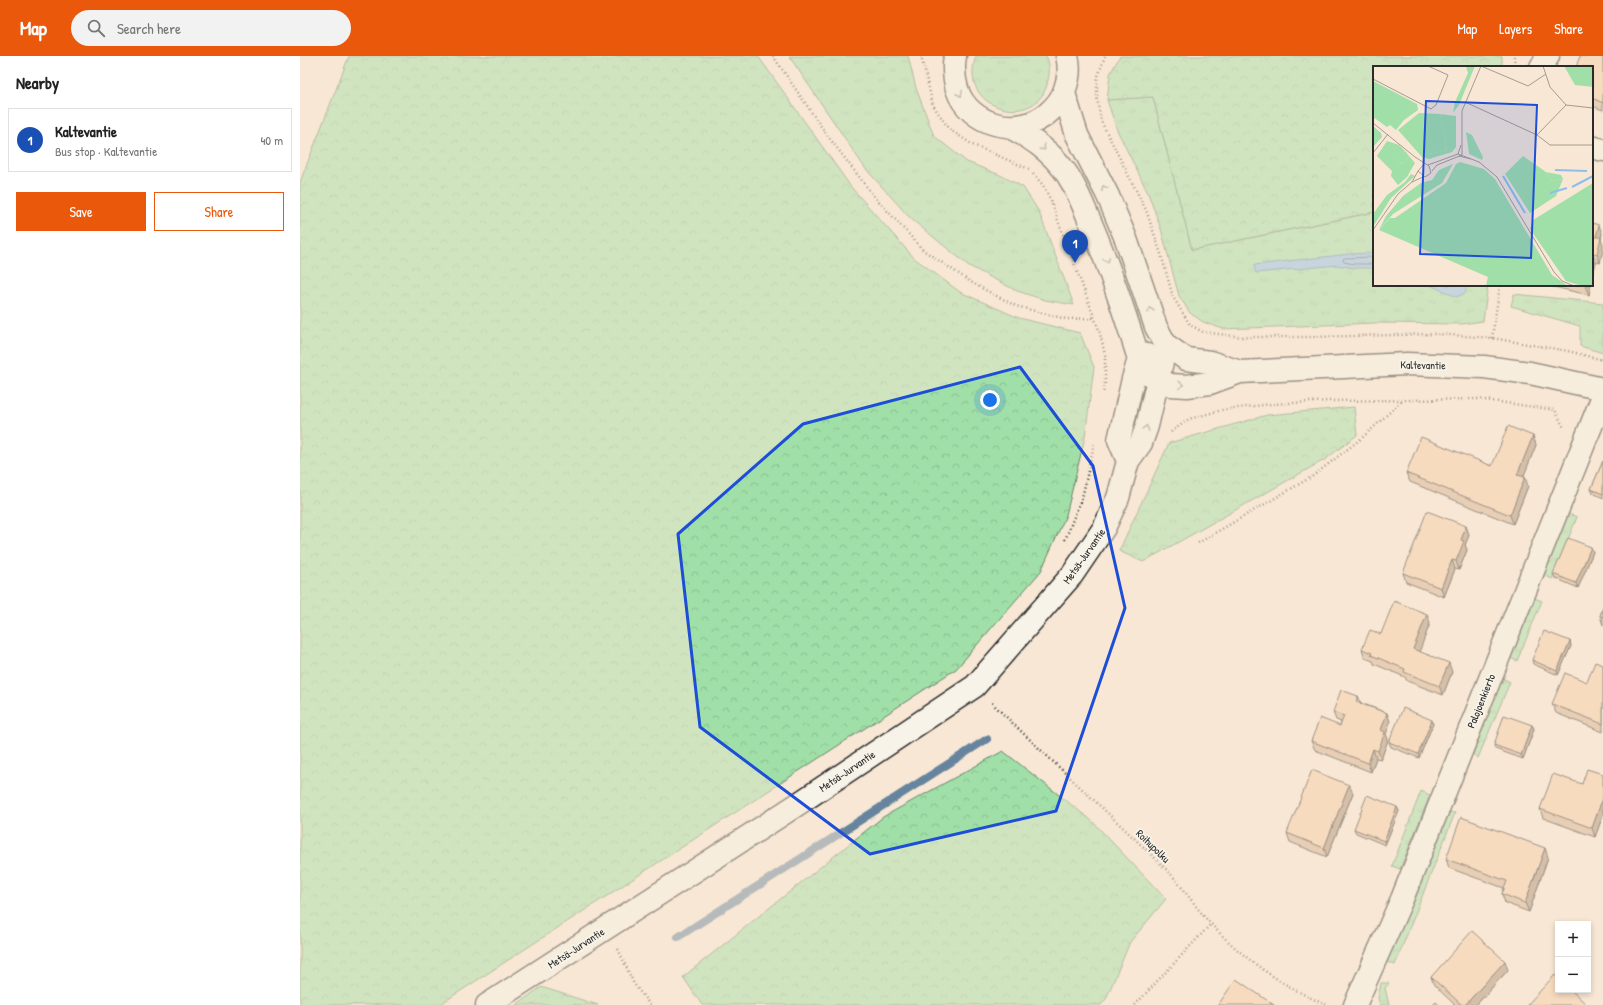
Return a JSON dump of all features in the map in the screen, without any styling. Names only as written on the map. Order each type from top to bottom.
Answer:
[{"type":"street","points":[[955,56],[954,74],[958,90],[966,105],[978,117],[994,124],[1010,127],[1027,125],[1042,118],[1055,107],[1064,93],[1069,78],[1069,58]]},
{"type":"street","points":[[1542,66],[1548,56]]},
{"type":"street","name":"Kaltevantie","points":[[1064,93],[1077,135],[1108,196],[1126,239],[1156,327],[1166,345],[1186,359],[1210,362],[1240,372]]},
{"type":"street","name":"Kaltevantie","points":[[1010,127],[1034,140],[1065,171],[1084,207],[1105,256],[1139,359],[1147,373],[1158,380],[1171,385],[1194,385],[1210,383],[1240,372],[1407,364],[1442,364],[1484,367],[1530,373],[1603,389]]},
{"type":"street","points":[[1593,147],[1603,150]]},
{"type":"street","points":[[1128,461],[1119,440],[1131,386],[1139,359],[1166,345]]},
{"type":"street","name":"Metsä-Jurvantie","points":[[487,1005],[795,806],[975,686],[1072,576],[1104,528],[1118,498],[1128,461],[1141,443],[1147,426],[1166,345]]},
{"type":"street","name":"Palojoenkierto","points":[[1355,1005],[1402,899],[1603,396]]},
{"type":"path","points":[[773,56],[827,135],[873,196],[923,250],[974,284],[1016,306],[1066,319],[1094,318]]},
{"type":"path","points":[[921,56],[933,105],[949,129],[972,145],[1029,169],[1043,185],[1075,263],[1105,355],[1105,383],[1103,396]]},
{"type":"path","points":[[1105,56],[1097,79],[1097,98],[1101,121],[1146,210],[1161,254],[1173,298],[1190,325],[1203,332],[1242,337],[1437,334],[1492,338],[1568,351],[1603,360]]},
{"type":"path","points":[[1514,56],[1515,66]]},
{"type":"path","points":[[1492,338],[1500,286]]},
{"type":"path","points":[[1147,426],[1169,433],[1174,431],[1189,419],[1222,410],[1271,404],[1478,399],[1555,410],[1560,423],[1569,436],[1583,446]]},
{"type":"path","points":[[1198,543],[1313,476],[1362,438],[1403,400]]},
{"type":"path","points":[[1087,479],[1095,439]]},
{"type":"path","name":"Roihupolku","points":[[975,686],[1169,872],[1211,924],[1234,947],[1275,977],[1305,996],[1327,1005]]},
{"type":"path","points":[[1135,1005],[1211,924]]},
{"type":"path","points":[[608,927],[634,984],[650,1005]]},
{"type":"highlighted area","points":[[1020,367],[1093,466],[1125,608],[1056,811],[870,854],[700,727],[678,534],[803,424]]},
{"type":"green space","points":[[349,56],[758,56],[851,187],[914,258],[960,292],[1019,318],[1080,333],[1094,367],[1085,437],[1066,515],[1041,571],[956,669],[439,1005],[300,1005],[300,182]]},
{"type":"green space","points":[[789,56],[908,56],[916,88],[934,136],[967,162],[1000,175],[1023,187],[1039,212],[1074,305],[1045,300],[1017,291],[969,266],[910,218],[865,168]]},
{"type":"green space","points":[[976,56],[1046,56],[1049,65],[1049,74],[1042,96],[1031,106],[1016,110],[1002,108],[988,102],[978,91],[973,75]]},
{"type":"green space","points":[[1120,56],[1502,56],[1502,66],[1373,66],[1373,212],[1192,250],[1153,97],[1107,100],[1110,74]]},
{"type":"green space","points":[[1153,97],[1192,250],[1373,212],[1373,286],[1488,286],[1483,321],[1462,324],[1375,323],[1223,329],[1203,322],[1190,313],[1179,296],[1161,229],[1148,193],[1117,130],[1107,100]]},
{"type":"green space","points":[[1514,294],[1603,303],[1603,353],[1580,346],[1580,326],[1511,306]]},
{"type":"green space","points":[[1354,407],[1357,435],[1326,459],[1143,562],[1119,551],[1169,443],[1267,415]]},
{"type":"green space","points":[[1568,514],[1577,517],[1552,579],[1544,575]]},
{"type":"green space","points":[[1534,598],[1542,601],[1517,661],[1510,658]]},
{"type":"green space","points":[[1502,678],[1510,682],[1478,758],[1473,754]]},
{"type":"green space","points":[[1003,751],[1092,821],[1166,899],[1130,942],[1106,999],[1101,1005],[702,1005],[683,977],[883,817]]},
{"type":"green space","points":[[1421,791],[1430,795],[1400,869],[1392,866]]},
{"type":"green space","points":[[1449,812],[1455,813],[1395,965],[1387,962]]},
{"type":"green space","points":[[1381,983],[1389,983],[1385,988],[1389,1005],[1380,1005],[1378,998]]},
{"type":"green space","points":[[541,987],[598,1005],[516,1005]]},
{"type":"water","points":[[1373,253],[1373,268],[1354,268],[1337,265],[1256,273],[1254,265],[1350,254]]},
{"type":"water","points":[[1432,286],[1467,286],[1465,293],[1457,297]]},
{"type":"building","points":[[1580,56],[1603,56],[1603,103],[1593,98],[1593,66],[1576,66]]},
{"type":"building","points":[[1593,223],[1599,225],[1596,237],[1601,237],[1597,254],[1593,253]]},
{"type":"building","points":[[1508,426],[1533,436],[1517,475],[1525,477],[1510,515],[1406,473],[1421,437],[1492,466]]},
{"type":"building","points":[[1603,461],[1603,494],[1591,489]]},
{"type":"building","points":[[1427,511],[1466,526],[1461,540],[1464,541],[1456,561],[1452,560],[1441,588],[1403,573]]},
{"type":"building","points":[[1568,538],[1591,547],[1576,583],[1553,574]]},
{"type":"building","points":[[1394,601],[1427,614],[1413,649],[1449,663],[1439,686],[1404,672],[1405,669],[1371,655],[1372,653],[1362,649],[1370,630],[1381,634]]},
{"type":"building","points":[[1603,607],[1603,617],[1600,616]]},
{"type":"building","points":[[1544,631],[1570,641],[1557,671],[1532,660]]},
{"type":"building","points":[[1595,662],[1603,665],[1603,724],[1552,704],[1565,673],[1587,682]]},
{"type":"building","points":[[1341,690],[1358,696],[1356,702],[1387,713],[1381,730],[1385,732],[1378,751],[1373,749],[1368,763],[1311,741],[1320,718],[1340,726],[1344,716],[1333,712]]},
{"type":"building","points":[[1403,708],[1432,720],[1418,754],[1389,742]]},
{"type":"building","points":[[1504,715],[1532,725],[1521,755],[1494,745]]},
{"type":"building","points":[[1587,769],[1603,774],[1603,797],[1592,828],[1540,809],[1553,774],[1582,784]]},
{"type":"building","points":[[1312,770],[1349,785],[1324,848],[1287,833]]},
{"type":"building","points":[[1367,795],[1397,807],[1384,841],[1354,829]]},
{"type":"building","points":[[1461,817],[1545,848],[1525,903],[1502,894],[1507,881],[1446,859]]},
{"type":"building","points":[[1472,931],[1505,961],[1465,1005],[1462,1005],[1431,977]]},
{"type":"building","points":[[1555,975],[1555,993],[1574,993],[1586,1004],[1586,1005],[1527,1005]]},
{"type":"building","points":[[1236,979],[1274,1005],[1218,1005]]},
{"type":"waterway","points":[[678,937],[987,739]]},
{"type":"place","name":"Kaltevantie","points":[[1075,263]]}]
